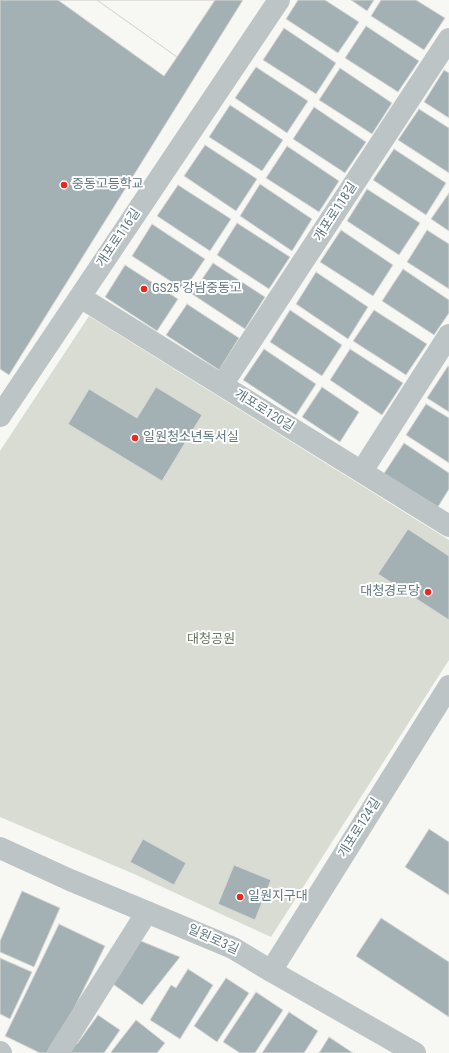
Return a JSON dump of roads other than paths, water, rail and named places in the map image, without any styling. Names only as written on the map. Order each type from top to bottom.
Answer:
[{"type":"street","name":"개포로116길","points":[[0,416],[279,0]]},
{"type":"street","name":"개포로118길","points":[[222,385],[449,39]]},
{"type":"street","name":"개포로120길","points":[[80,296],[449,526]]},
{"type":"street","points":[[362,471],[449,335]]},
{"type":"street","name":"개포로124길","points":[[271,971],[449,686]]},
{"type":"street","name":"일원로3길","points":[[0,848],[70,880],[233,948],[415,1053]]},
{"type":"street","points":[[58,1053],[147,912]]},
{"type":"place","name":"중동고등학교","points":[[64,185]]},
{"type":"place","name":"GS25 강남중동고","points":[[144,289]]},
{"type":"place","name":"일원청소년독서실","points":[[135,438]]},
{"type":"place","name":"대청경로당","points":[[428,592]]},
{"type":"place","name":"일원지구대","points":[[240,897]]},
{"type":"park label","name":"대청공원","points":[[211,640]]}]
